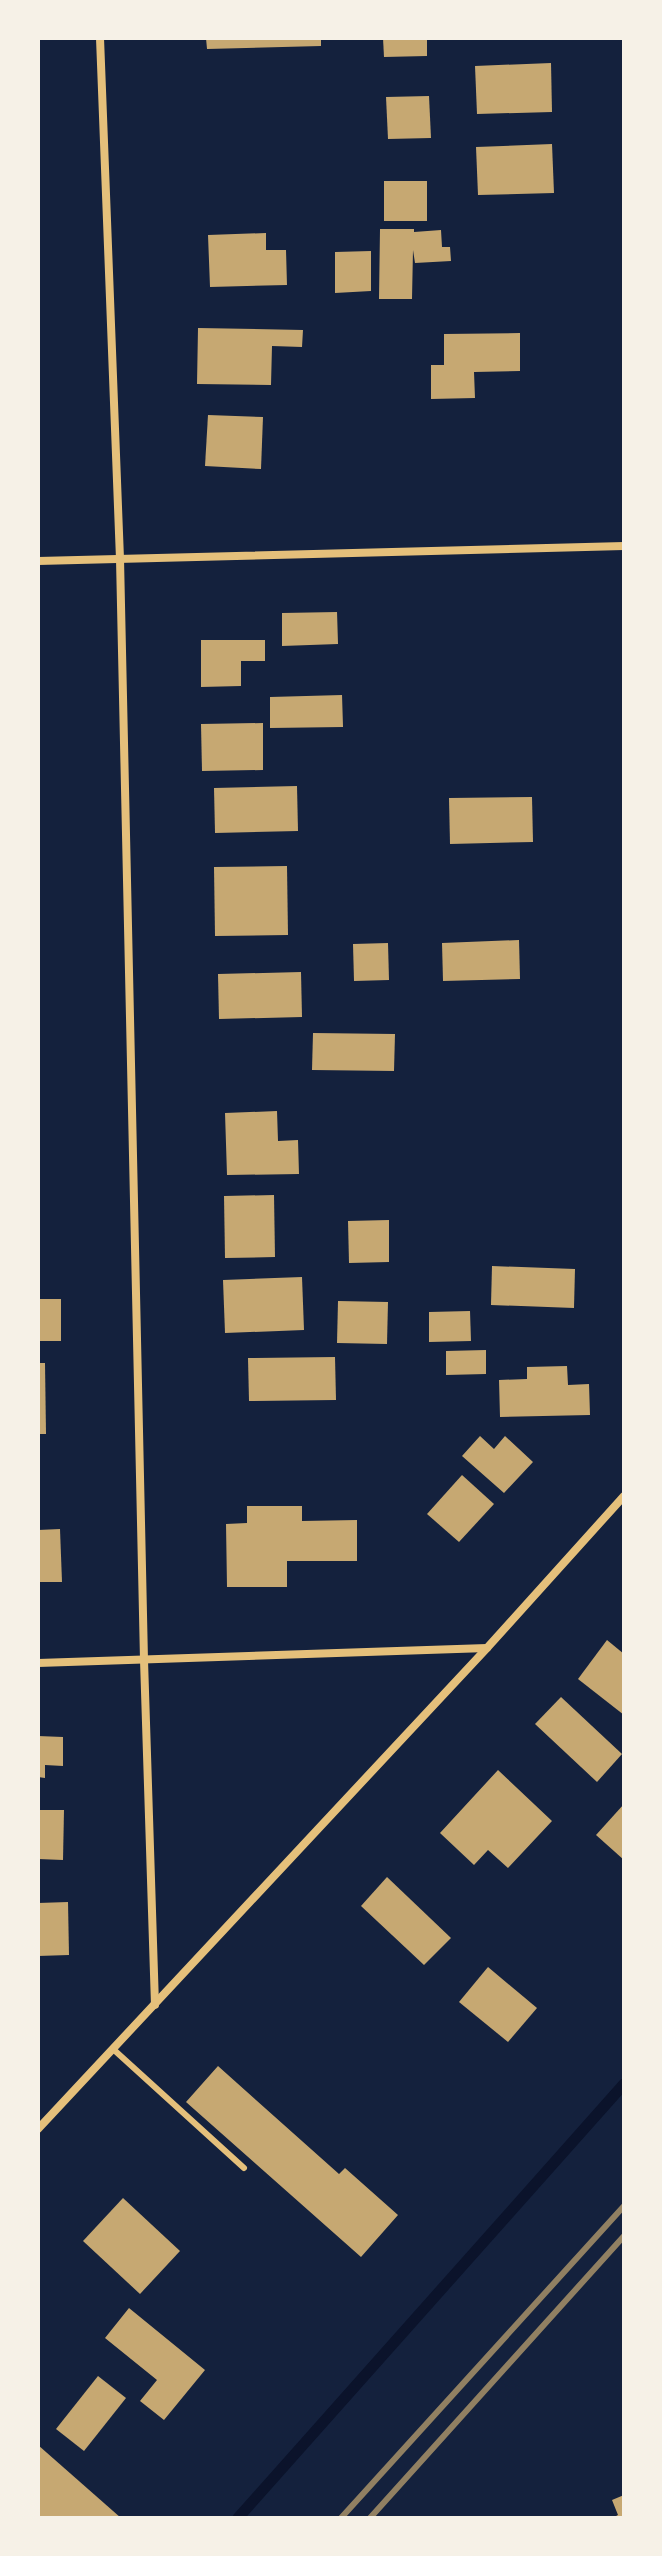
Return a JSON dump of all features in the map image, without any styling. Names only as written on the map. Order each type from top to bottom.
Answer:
[{"type":"street","points":[[100,38],[120,559],[144,1660],[155,2005]]},
{"type":"street","points":[[38,561],[624,546]]},
{"type":"street","points":[[38,2129],[487,1648],[624,1496]]},
{"type":"street","points":[[38,1663],[487,1648]]},
{"type":"lane","points":[[113,2049],[244,2168]]},
{"type":"building","points":[[206,38],[321,38],[321,46],[207,49]]},
{"type":"building","points":[[383,38],[427,38],[427,56],[384,57]]},
{"type":"building","points":[[551,63],[552,112],[477,114],[475,66]]},
{"type":"building","points":[[429,96],[431,138],[388,139],[386,97]]},
{"type":"building","points":[[552,144],[554,193],[478,195],[476,147]]},
{"type":"building","points":[[384,181],[427,181],[427,221],[384,221]]},
{"type":"building","points":[[380,229],[414,229],[414,232],[441,230],[442,247],[450,247],[451,261],[415,263],[413,250],[412,299],[379,299]]},
{"type":"building","points":[[266,233],[266,250],[286,250],[287,285],[210,287],[208,235]]},
{"type":"building","points":[[371,251],[371,291],[335,293],[335,252]]},
{"type":"building","points":[[198,328],[303,330],[302,347],[272,346],[271,385],[197,384]]},
{"type":"building","points":[[520,333],[520,371],[474,372],[475,398],[431,399],[431,365],[444,365],[444,334]]},
{"type":"building","points":[[208,415],[263,417],[261,469],[205,466]]},
{"type":"building","points":[[337,612],[338,644],[282,646],[282,613]]},
{"type":"building","points":[[201,640],[265,640],[265,661],[241,661],[241,686],[201,687]]},
{"type":"building","points":[[342,695],[343,727],[270,728],[270,697]]},
{"type":"building","points":[[263,723],[263,770],[202,771],[201,724]]},
{"type":"building","points":[[297,786],[298,831],[215,833],[214,788]]},
{"type":"building","points":[[532,797],[533,842],[450,844],[449,798]]},
{"type":"building","points":[[287,866],[288,935],[215,936],[214,867]]},
{"type":"building","points":[[519,940],[520,979],[443,981],[442,943]]},
{"type":"building","points":[[388,943],[389,980],[354,981],[353,944]]},
{"type":"building","points":[[301,972],[302,1017],[219,1019],[218,974]]},
{"type":"building","points":[[313,1033],[395,1034],[394,1071],[312,1070]]},
{"type":"building","points":[[277,1111],[278,1141],[298,1140],[299,1174],[227,1175],[225,1113]]},
{"type":"building","points":[[274,1195],[275,1257],[225,1258],[224,1196]]},
{"type":"building","points":[[389,1220],[389,1262],[349,1263],[348,1221]]},
{"type":"building","points":[[492,1266],[575,1269],[574,1308],[491,1305]]},
{"type":"building","points":[[302,1277],[304,1330],[225,1333],[223,1280]]},
{"type":"building","points":[[38,1299],[61,1299],[61,1341],[38,1341]]},
{"type":"building","points":[[338,1301],[388,1302],[387,1344],[337,1343]]},
{"type":"building","points":[[470,1311],[471,1341],[429,1342],[429,1312]]},
{"type":"building","points":[[486,1350],[486,1374],[446,1375],[446,1351]]},
{"type":"building","points":[[335,1357],[336,1400],[249,1401],[248,1358]]},
{"type":"building","points":[[38,1363],[45,1363],[46,1434],[38,1434]]},
{"type":"building","points":[[567,1366],[568,1385],[589,1384],[590,1415],[500,1417],[499,1380],[527,1379],[527,1367]]},
{"type":"building","points":[[480,1436],[494,1449],[505,1436],[533,1462],[504,1493],[462,1456]]},
{"type":"building","points":[[462,1475],[494,1504],[459,1542],[427,1514]]},
{"type":"building","points":[[247,1506],[302,1506],[302,1521],[357,1520],[357,1561],[287,1561],[287,1587],[227,1587],[226,1524],[247,1523]]},
{"type":"building","points":[[60,1529],[62,1582],[38,1582],[38,1530]]},
{"type":"building","points":[[607,1640],[624,1654],[624,1715],[578,1679]]},
{"type":"building","points":[[561,1697],[622,1754],[597,1782],[535,1724]]},
{"type":"building","points":[[38,1736],[63,1737],[63,1766],[45,1765],[45,1778],[38,1777]]},
{"type":"building","points":[[498,1770],[552,1821],[508,1868],[488,1850],[474,1865],[440,1833]]},
{"type":"building","points":[[624,1804],[624,1860],[596,1835]]},
{"type":"building","points":[[38,1810],[64,1810],[63,1860],[38,1859]]},
{"type":"building","points":[[387,1877],[451,1938],[424,1965],[361,1906]]},
{"type":"building","points":[[68,1902],[69,1955],[38,1956],[38,1903]]},
{"type":"building","points":[[488,1967],[537,2008],[508,2042],[459,2002]]},
{"type":"building","points":[[218,2066],[339,2174],[345,2168],[398,2215],[361,2257],[186,2102]]},
{"type":"building","points":[[123,2198],[180,2251],[140,2294],[83,2241]]},
{"type":"building","points":[[129,2308],[205,2370],[164,2420],[140,2401],[157,2380],[105,2338]]},
{"type":"building","points":[[98,2376],[126,2398],[84,2451],[56,2429]]},
{"type":"building","points":[[38,2445],[121,2518],[38,2518]]},
{"type":"building","points":[[624,2495],[624,2518],[612,2518],[618,2515],[612,2500]]},
{"type":"waterway","points":[[238,2518],[624,2084]]},
{"type":"railway","points":[[341,2518],[624,2206]]},
{"type":"railway","points":[[370,2518],[624,2236]]}]
